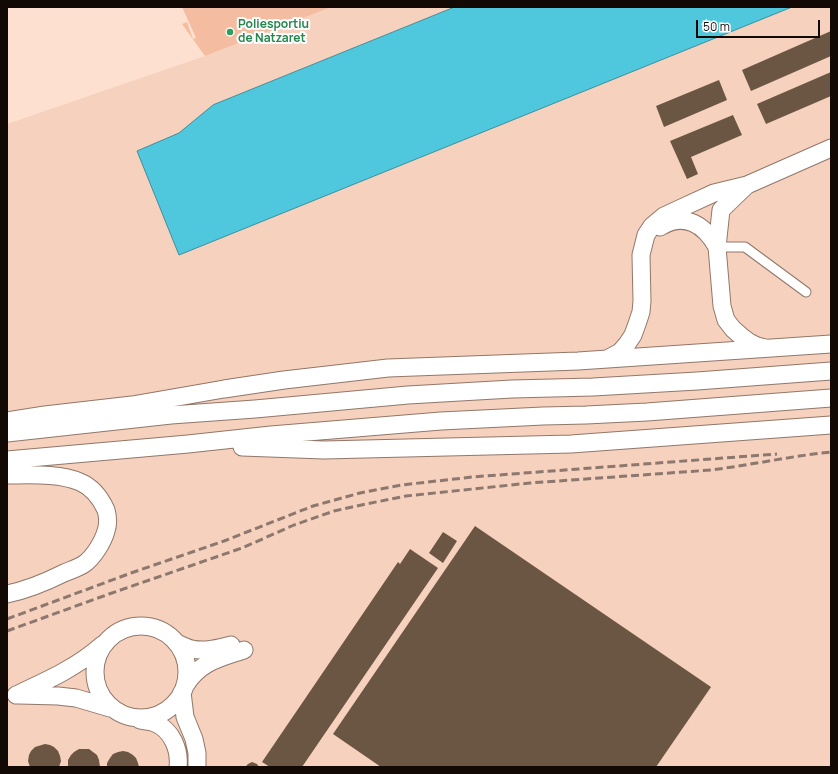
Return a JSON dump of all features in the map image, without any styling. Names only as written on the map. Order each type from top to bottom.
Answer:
[{"type":"street","points":[[607,359],[620,352],[633,336],[641,312],[641,255],[646,235],[652,226],[664,216],[714,193],[747,185],[831,148]]},
{"type":"street","points":[[747,185],[721,210],[717,247],[722,306],[726,320],[733,329],[757,346],[767,348]]},
{"type":"street","points":[[643,245],[650,234],[661,226],[672,221],[682,220],[699,225],[717,247]]},
{"type":"street","points":[[7,421],[132,405],[239,387],[352,372],[415,367],[607,359],[831,344]]},
{"type":"street","points":[[7,434],[171,415],[408,395],[512,389],[594,387],[831,371]]},
{"type":"street","points":[[7,460],[271,435],[441,422],[646,412],[831,398]]},
{"type":"street","points":[[188,444],[324,450],[437,448],[571,444],[831,425]]},
{"type":"street","points":[[7,475],[54,476],[79,481],[88,485],[96,494],[104,505],[108,517],[106,531],[100,543],[93,555],[84,564],[47,581],[18,592],[7,594]]},
{"type":"street","points":[[11,696],[74,666],[91,655],[120,631],[135,626],[150,627],[165,632],[177,643],[184,656],[187,672],[184,689],[185,717],[194,739],[197,753],[197,767]]},
{"type":"street","points":[[108,640],[99,652],[94,667],[95,682],[100,696],[110,708]]},
{"type":"street","points":[[138,719],[153,717],[166,711],[178,701],[189,679],[196,672],[205,665],[244,646],[203,650],[191,649],[177,643]]},
{"type":"street","points":[[11,696],[76,698],[110,708],[123,716],[155,723],[164,728],[176,746],[179,759],[178,767]]},
{"type":"lane","points":[[717,247],[744,247],[806,292]]},
{"type":"shaded area","name":"Poliesportiu de Natzaret","points":[[182,7],[331,7],[205,56],[182,24],[187,22],[193,39],[196,38]]},
{"type":"shaded area","points":[[328,7],[831,7],[831,767],[7,767],[7,124],[205,56]]},
{"type":"water","points":[[455,7],[792,7],[179,255],[137,151],[179,133],[213,105]]},
{"type":"building","points":[[831,31],[831,56],[751,91],[742,70]]},
{"type":"building","points":[[831,72],[831,96],[766,124],[757,104]]},
{"type":"building","points":[[719,80],[727,100],[664,127],[656,106]]},
{"type":"building","points":[[733,115],[742,135],[691,157],[698,174],[687,179],[670,141]]},
{"type":"building","points":[[475,526],[711,687],[656,767],[381,767],[333,734]]},
{"type":"building","points":[[443,532],[457,541],[443,563],[429,553]]},
{"type":"building","points":[[410,549],[438,568],[302,767],[270,767],[262,762],[398,562],[400,564]]},
{"type":"building","points":[[45,744],[54,747],[58,751],[61,761],[59,767],[30,767],[28,761],[31,751],[35,747]]},
{"type":"building","points":[[79,749],[89,749],[97,755],[100,767],[68,767],[68,760],[71,755]]},
{"type":"building","points":[[123,751],[128,752],[136,758],[139,767],[107,767],[107,763],[113,754]]},
{"type":"building","points":[[252,762],[257,764],[259,767],[245,767],[248,764]]},
{"type":"railway","points":[[7,631],[242,548],[294,525],[334,511],[366,504],[406,496],[530,483],[711,470],[831,452]]},
{"type":"railway","points":[[7,619],[131,573],[224,541],[313,506],[360,493],[402,485],[472,477],[777,454]]},
{"type":"place","name":"Poliesportiu de Natzaret","points":[[230,32]]}]
